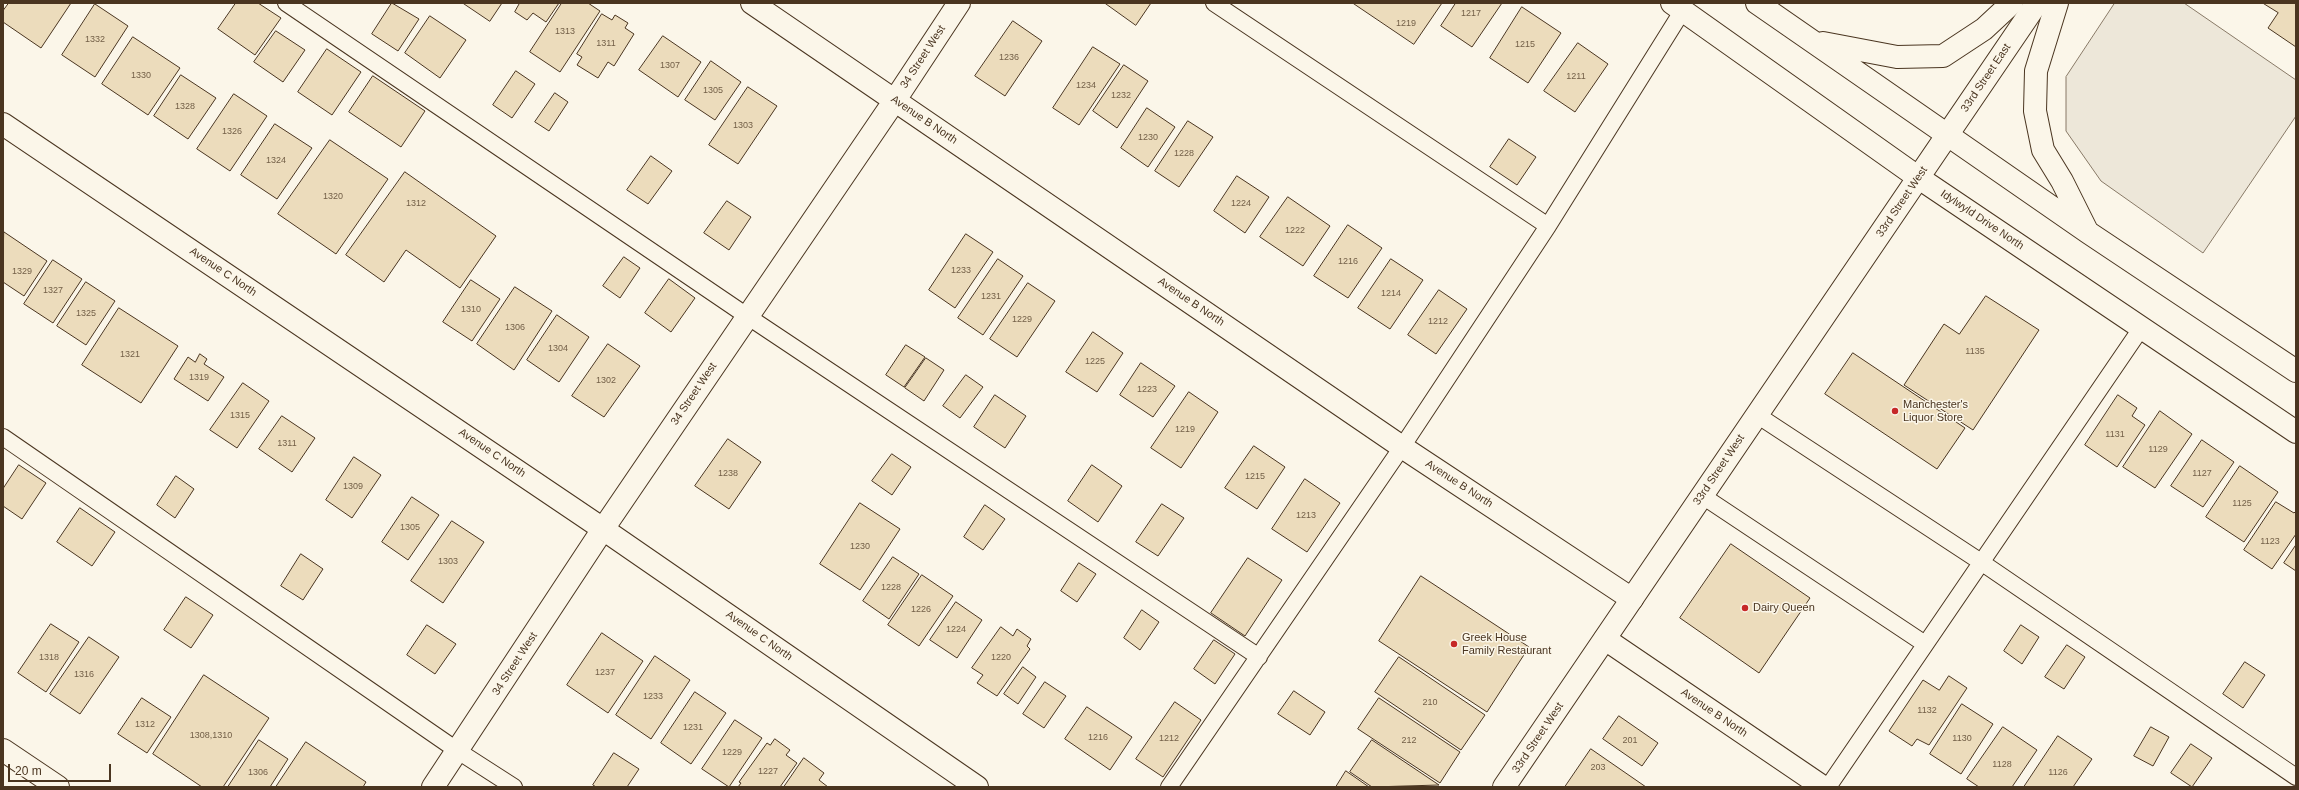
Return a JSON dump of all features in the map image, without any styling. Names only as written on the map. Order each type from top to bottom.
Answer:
[{"type":"street","name":"Avenue B North","points":[[752,3],[1402,447],[1632,599]]},
{"type":"street","name":"34 Street West","points":[[433,787],[603,529],[895,100],[959,3]]},
{"type":"street","points":[[1757,3],[1815,42],[2088,234],[2296,371]]},
{"type":"street","points":[[1815,42],[1897,56],[1943,56],[1984,29],[2012,3]]},
{"type":"street","name":"33rd Street East","points":[[1935,153],[2036,3]]},
{"type":"street","points":[[2057,3],[2036,71],[2035,111],[2043,150],[2062,181],[2088,234]]},
{"type":"street","name":"Idylwyld Drive North","points":[[1677,7],[1919,178],[2296,432]]},
{"type":"street","name":"Avenue C North","points":[[3,124],[603,529],[977,787]]},
{"type":"street","name":"33rd Street West","points":[[1504,787],[1605,640],[1701,495],[1935,153]]},
{"type":"street","name":"Avenue B North","points":[[1605,640],[1823,787]]},
{"type":"street","points":[[3,750],[58,787]]},
{"type":"lane","points":[[286,3],[747,316],[1259,657]]},
{"type":"lane","points":[[1214,3],[1548,226]]},
{"type":"lane","points":[[1169,787],[1402,447],[1548,226],[1677,7]]},
{"type":"lane","points":[[1828,787],[2142,327]]},
{"type":"lane","points":[[1757,415],[1981,562],[2296,777]]},
{"type":"lane","points":[[3,437],[458,751],[514,787]]},
{"type":"lane","points":[[1701,495],[1925,644]]},
{"type":"shaded area","points":[[2115,3],[2184,3],[2296,80],[2296,116],[2203,253],[2101,181],[2066,131],[2066,77]]},
{"type":"building","points":[[9,3],[71,3],[41,48],[3,22],[3,11]]},
{"type":"building","points":[[236,3],[258,3],[281,18],[255,55],[218,29]]},
{"type":"building","points":[[392,3],[419,19],[398,51],[372,34]]},
{"type":"building","points":[[463,3],[502,3],[490,21]]},
{"type":"building","points":[[520,3],[559,3],[546,22],[533,13],[527,20],[515,12]]},
{"type":"building","points":[[562,3],[588,3],[600,11],[560,72],[530,52]]},
{"type":"building","points":[[1105,3],[1151,3],[1136,25]]},
{"type":"building","points":[[1353,3],[1442,3],[1414,44]]},
{"type":"building","points":[[1456,3],[1502,3],[1472,47],[1441,26]]},
{"type":"building","points":[[2263,3],[2296,3],[2296,47],[2268,28],[2278,13]]},
{"type":"building","points":[[95,4],[128,26],[95,77],[62,55]]},
{"type":"building","points":[[1522,7],[1561,33],[1528,83],[1490,58]]},
{"type":"building","points":[[602,14],[612,20],[615,15],[628,23],[625,28],[634,34],[614,66],[608,62],[598,78],[577,65],[582,57],[577,54]]},
{"type":"building","points":[[430,16],[466,40],[440,78],[405,53]]},
{"type":"building","points":[[1013,21],[1042,41],[1005,96],[975,76]]},
{"type":"building","points":[[276,31],[305,50],[283,82],[254,62]]},
{"type":"building","points":[[663,36],[701,62],[678,97],[639,70]]},
{"type":"building","points":[[133,37],[180,68],[148,115],[102,84]]},
{"type":"building","points":[[1578,43],[1608,64],[1575,112],[1544,91]]},
{"type":"building","points":[[1093,47],[1120,64],[1079,125],[1053,108]]},
{"type":"building","points":[[327,49],[361,72],[332,115],[298,92]]},
{"type":"building","points":[[711,61],[741,82],[715,120],[685,100]]},
{"type":"building","points":[[1124,65],[1148,81],[1117,128],[1093,111]]},
{"type":"building","points":[[516,71],[535,84],[512,118],[493,105]]},
{"type":"building","points":[[181,75],[216,98],[188,139],[154,116]]},
{"type":"building","points":[[373,76],[425,111],[401,147],[349,112]]},
{"type":"building","points":[[748,87],[777,106],[738,164],[709,145]]},
{"type":"building","points":[[555,93],[568,102],[549,131],[535,122]]},
{"type":"building","points":[[234,94],[267,116],[230,171],[197,149]]},
{"type":"building","points":[[1147,108],[1175,127],[1148,167],[1121,148]]},
{"type":"building","points":[[1188,121],[1213,137],[1179,187],[1155,171]]},
{"type":"building","points":[[275,124],[312,148],[277,199],[241,175]]},
{"type":"building","points":[[1509,139],[1536,157],[1517,185],[1490,167]]},
{"type":"building","points":[[330,140],[388,179],[336,254],[278,214]]},
{"type":"building","points":[[651,156],[672,171],[648,204],[627,190]]},
{"type":"building","points":[[405,172],[496,236],[460,288],[406,250],[384,282],[346,255]]},
{"type":"building","points":[[1237,176],[1269,197],[1245,233],[1214,211]]},
{"type":"building","points":[[1288,197],[1330,226],[1303,266],[1260,237]]},
{"type":"building","points":[[727,201],[751,217],[729,250],[704,233]]},
{"type":"building","points":[[1348,225],[1382,248],[1348,298],[1314,276]]},
{"type":"building","points":[[4,232],[47,261],[24,296],[3,282]]},
{"type":"building","points":[[966,234],[993,252],[955,308],[929,290]]},
{"type":"building","points":[[624,257],[640,268],[620,298],[603,286]]},
{"type":"building","points":[[998,259],[1023,276],[983,335],[958,318]]},
{"type":"building","points":[[1391,259],[1423,280],[1390,329],[1358,308]]},
{"type":"building","points":[[53,260],[82,279],[53,323],[24,304]]},
{"type":"building","points":[[669,279],[695,298],[671,332],[645,313]]},
{"type":"building","points":[[471,280],[500,299],[472,341],[443,322]]},
{"type":"building","points":[[86,282],[115,301],[86,345],[57,326]]},
{"type":"building","points":[[1028,283],[1055,301],[1017,357],[990,339]]},
{"type":"building","points":[[515,287],[552,311],[514,370],[477,344]]},
{"type":"building","points":[[1439,290],[1467,309],[1436,354],[1408,335]]},
{"type":"building","points":[[1986,296],[2039,330],[1973,430],[1904,385],[1944,324],[1959,334]]},
{"type":"building","points":[[119,308],[178,346],[141,403],[82,365]]},
{"type":"building","points":[[557,315],[589,337],[559,382],[527,360]]},
{"type":"building","points":[[1093,332],[1123,353],[1097,392],[1066,372]]},
{"type":"building","points":[[608,344],[640,366],[604,417],[572,396]]},
{"type":"building","points":[[906,345],[925,357],[904,387],[886,375]]},
{"type":"building","name":"Manchester's Liquor Store","points":[[1853,353],[1965,428],[1937,469],[1825,394]]},
{"type":"building","points":[[200,354],[207,359],[204,364],[224,377],[208,401],[174,379],[188,357],[195,362]]},
{"type":"building","points":[[926,358],[944,370],[924,401],[905,388]]},
{"type":"building","points":[[1141,363],[1175,386],[1153,417],[1120,395]]},
{"type":"building","points":[[966,375],[983,387],[960,418],[943,406]]},
{"type":"building","points":[[243,383],[269,401],[237,448],[210,430]]},
{"type":"building","points":[[1189,392],[1218,412],[1181,468],[1151,448]]},
{"type":"building","points":[[995,395],[1026,416],[1005,448],[974,427]]},
{"type":"building","points":[[2118,395],[2137,408],[2132,416],[2145,425],[2117,467],[2085,445]]},
{"type":"building","points":[[2160,411],[2192,434],[2155,488],[2123,467]]},
{"type":"building","points":[[282,416],[315,438],[292,472],[259,449]]},
{"type":"building","points":[[728,439],[761,462],[729,509],[695,486]]},
{"type":"building","points":[[2202,440],[2234,462],[2203,507],[2171,486]]},
{"type":"building","points":[[1254,446],[1285,467],[1257,509],[1225,488]]},
{"type":"building","points":[[892,454],[911,467],[892,495],[872,481]]},
{"type":"building","points":[[354,457],[381,475],[352,518],[326,500]]},
{"type":"building","points":[[19,465],[46,483],[22,519],[3,506],[3,489]]},
{"type":"building","points":[[1092,465],[1122,486],[1098,522],[1068,501]]},
{"type":"building","points":[[2240,466],[2278,492],[2244,542],[2206,517]]},
{"type":"building","points":[[176,476],[194,489],[175,518],[157,505]]},
{"type":"building","points":[[1305,479],[1340,503],[1307,552],[1272,529]]},
{"type":"building","points":[[412,497],[439,515],[408,560],[382,542]]},
{"type":"building","points":[[2276,502],[2294,513],[2296,511],[2296,534],[2272,569],[2244,550]]},
{"type":"building","points":[[860,503],[900,529],[860,590],[820,564]]},
{"type":"building","points":[[1162,504],[1184,518],[1158,556],[1136,542]]},
{"type":"building","points":[[985,505],[1005,519],[983,550],[964,537]]},
{"type":"building","points":[[80,508],[115,532],[92,566],[57,542]]},
{"type":"building","points":[[452,521],[484,542],[443,603],[411,581]]},
{"type":"building","name":"Dairy Queen","points":[[1731,544],[1810,598],[1759,673],[1680,618]]},
{"type":"building","points":[[2296,545],[2296,571],[2284,563]]},
{"type":"building","points":[[301,554],[323,569],[303,600],[281,586]]},
{"type":"building","points":[[893,557],[919,574],[889,619],[863,601]]},
{"type":"building","points":[[1248,558],[1282,580],[1245,636],[1211,613]]},
{"type":"building","points":[[1079,563],[1096,574],[1077,602],[1061,591]]},
{"type":"building","points":[[922,575],[953,596],[919,646],[888,625]]},
{"type":"building","name":"Greek House Family Restaurant","points":[[1421,576],[1529,647],[1487,712],[1379,641]]},
{"type":"building","points":[[186,597],[213,615],[191,648],[164,630]]},
{"type":"building","points":[[956,602],[982,620],[957,658],[930,640]]},
{"type":"building","points":[[1142,610],[1159,622],[1140,650],[1124,638]]},
{"type":"building","points":[[51,624],[79,642],[46,692],[18,673]]},
{"type":"building","points":[[427,625],[456,644],[435,674],[407,655]]},
{"type":"building","points":[[2021,625],[2039,637],[2022,664],[2004,651]]},
{"type":"building","points":[[1001,627],[1013,636],[1017,629],[1031,639],[1027,646],[1030,649],[997,696],[977,683],[983,675],[972,668]]},
{"type":"building","points":[[602,633],[643,661],[608,713],[567,685]]},
{"type":"building","points":[[89,637],[119,657],[80,714],[50,694]]},
{"type":"building","points":[[1214,640],[1235,654],[1215,684],[1194,669]]},
{"type":"building","points":[[2067,645],[2085,657],[2064,689],[2045,677]]},
{"type":"building","points":[[655,656],[690,680],[651,739],[616,715]]},
{"type":"building","points":[[1399,657],[1485,715],[1461,750],[1375,692]]},
{"type":"building","points":[[2245,662],[2265,675],[2243,708],[2223,694]]},
{"type":"building","points":[[1023,667],[1036,677],[1018,704],[1004,694]]},
{"type":"building","points":[[204,675],[269,718],[223,787],[202,787],[153,754]]},
{"type":"building","points":[[1949,676],[1967,688],[1929,745],[1917,739],[1912,746],[1889,731],[1923,680],[1939,690]]},
{"type":"building","points":[[1045,682],[1066,696],[1044,728],[1023,714]]},
{"type":"building","points":[[1294,691],[1325,712],[1310,735],[1278,714]]},
{"type":"building","points":[[695,692],[726,713],[691,764],[661,743]]},
{"type":"building","points":[[142,698],[171,717],[147,753],[118,734]]},
{"type":"building","points":[[1379,698],[1460,752],[1440,783],[1358,729]]},
{"type":"building","points":[[1175,702],[1201,720],[1163,777],[1136,759]]},
{"type":"building","points":[[1962,704],[1993,724],[1961,774],[1930,754]]},
{"type":"building","points":[[1087,707],[1132,737],[1110,770],[1065,739]]},
{"type":"building","points":[[1619,716],[1658,743],[1642,766],[1603,739]]},
{"type":"building","points":[[735,720],[762,738],[729,787],[702,769]]},
{"type":"building","points":[[2003,727],[2037,750],[2012,787],[1979,787],[1967,779]]},
{"type":"building","points":[[2151,727],[2169,737],[2153,766],[2134,756]]},
{"type":"building","points":[[2058,736],[2092,759],[2073,787],[2024,787]]},
{"type":"building","points":[[775,739],[790,750],[786,755],[797,763],[780,787],[738,787],[741,783],[739,782],[767,743],[770,745]]},
{"type":"building","points":[[259,740],[288,759],[270,787],[228,787]]},
{"type":"building","points":[[1372,740],[1439,785],[1372,787],[1350,772]]},
{"type":"building","points":[[306,742],[366,782],[363,787],[276,787]]},
{"type":"building","points":[[2191,744],[2212,758],[2192,787],[2171,773]]},
{"type":"building","points":[[1591,749],[1646,787],[1565,787]]},
{"type":"building","points":[[614,753],[639,769],[627,787],[596,787],[593,785]]},
{"type":"building","points":[[804,758],[824,773],[819,780],[828,787],[784,787]]},
{"type":"building","points":[[1346,771],[1369,787],[1336,787]]},
{"type":"place","name":"Manchester's Liquor Store","points":[[1895,411]]},
{"type":"place","name":"Dairy Queen","points":[[1745,608]]},
{"type":"place","name":"Greek House Family Restaurant","points":[[1454,644]]}]
